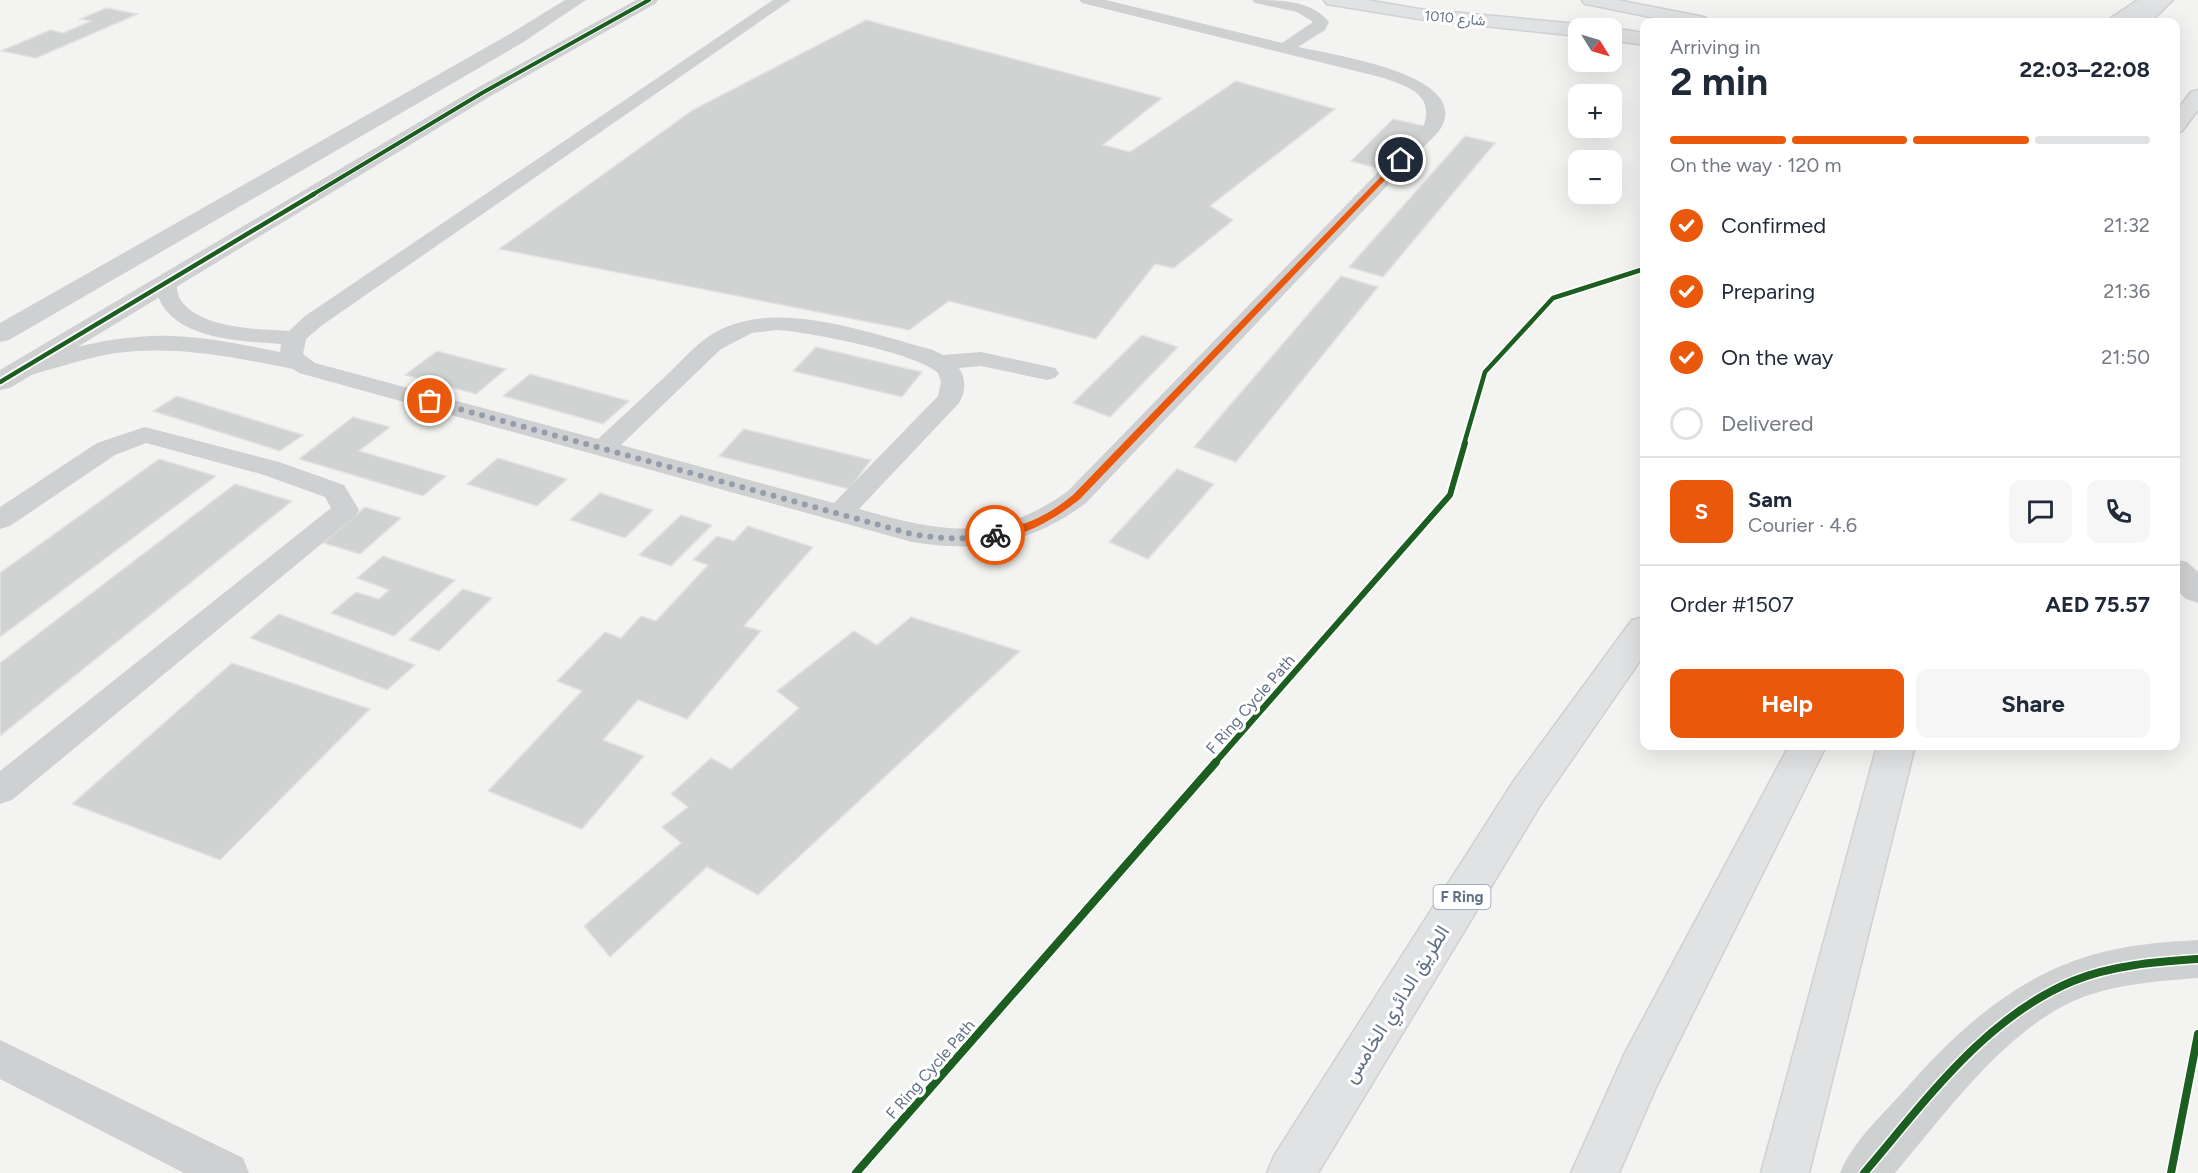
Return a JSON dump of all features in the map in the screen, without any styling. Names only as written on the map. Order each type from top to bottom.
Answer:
[{"type":"main road","name":"شارع 1010","points":[[1333,0],[1419,14],[1568,29]]},
{"type":"main road","points":[[1591,0],[1679,18]]},
{"type":"main road","points":[[2124,18],[2150,0]]},
{"type":"main road","points":[[2144,18],[2164,0]]},
{"type":"main road","points":[[1622,36],[1640,38]]},
{"type":"main road","points":[[2180,120],[2198,96]]},
{"type":"main road","name":"الطريق الدائري الخامس","points":[[1291,1173],[1527,793],[1640,635]]},
{"type":"main road","points":[[1595,1173],[1641,1069],[1805,750]]},
{"type":"main road","points":[[1785,1173],[1895,750]]},
{"type":"street","points":[[0,334],[515,39],[577,0]]},
{"type":"street","points":[[515,39],[594,0]]},
{"type":"street","points":[[557,50],[583,28],[628,0]]},
{"type":"street","points":[[7,377],[557,50],[649,0]]},
{"type":"street","points":[[2180,575],[2198,591]]},
{"type":"street","points":[[1864,1173],[1969,1053],[2017,1011],[2073,981],[2139,963],[2198,959]]},
{"type":"lane","points":[[783,0],[302,329],[294,338],[291,347],[292,356],[307,368],[841,512],[912,534],[942,539],[973,539],[1032,526],[1058,513],[1077,497],[1433,127],[1438,117],[1437,104],[1427,92],[1411,82],[1390,74],[1087,0]]},
{"type":"lane","points":[[1260,0],[1311,13],[1321,22],[1319,27],[1287,47]]},
{"type":"lane","points":[[166,282],[168,299],[179,313],[199,324],[227,331],[294,338]]},
{"type":"lane","points":[[604,448],[713,344],[744,327],[782,322],[800,324],[925,355],[941,362],[951,373],[954,385],[950,398],[841,512]]},
{"type":"lane","points":[[7,377],[80,353],[144,343],[212,346],[300,363]]},
{"type":"lane","points":[[941,362],[981,359],[1047,373]]},
{"type":"lane","points":[[0,520],[106,449],[145,435],[270,468],[335,491],[346,510],[0,790]]},
{"type":"lane","points":[[0,1059],[228,1173]]},
{"type":"building","points":[[106,8],[138,14],[36,58],[1,51],[50,30],[63,33],[91,21],[80,19]]},
{"type":"building","points":[[866,20],[1162,98],[1103,145],[1130,152],[1236,81],[1335,109],[1210,206],[1233,220],[1174,268],[1155,264],[1096,339],[949,301],[909,330],[499,249],[693,110]]},
{"type":"building","points":[[1393,119],[1425,126],[1384,170],[1351,161]]},
{"type":"building","points":[[1465,136],[1495,143],[1383,277],[1349,267]]},
{"type":"building","points":[[1341,276],[1378,287],[1236,462],[1194,447]]},
{"type":"building","points":[[1142,335],[1178,347],[1110,417],[1073,403]]},
{"type":"building","points":[[816,347],[922,372],[902,397],[793,371]]},
{"type":"building","points":[[437,351],[506,369],[476,394],[405,375]]},
{"type":"building","points":[[530,374],[629,401],[603,424],[503,396]]},
{"type":"building","points":[[177,396],[303,435],[280,451],[153,411]]},
{"type":"building","points":[[353,417],[390,427],[359,451],[446,476],[423,496],[299,459]]},
{"type":"building","points":[[744,429],[871,460],[849,489],[719,456]]},
{"type":"building","points":[[498,458],[567,479],[537,506],[467,484]]},
{"type":"building","points":[[159,459],[216,476],[0,637],[0,573]]},
{"type":"building","points":[[1177,469],[1214,484],[1148,559],[1109,542]]},
{"type":"building","points":[[235,484],[292,501],[0,736],[0,663]]},
{"type":"building","points":[[600,493],[653,510],[625,538],[570,520]]},
{"type":"building","points":[[365,507],[401,518],[360,554],[323,543]]},
{"type":"building","points":[[681,515],[712,525],[671,566],[639,555]]},
{"type":"building","points":[[748,526],[813,547],[744,626],[761,631],[687,719],[638,700],[603,740],[644,756],[582,829],[488,791],[582,691],[557,681],[605,632],[621,638],[641,616],[656,621],[708,565],[693,560],[717,536],[734,541]]},
{"type":"building","points":[[383,556],[455,580],[394,636],[331,613],[356,592],[379,599],[389,590],[357,578]]},
{"type":"building","points":[[463,589],[492,598],[439,651],[409,640]]},
{"type":"building","points":[[279,614],[415,665],[387,690],[250,638]]},
{"type":"building","points":[[911,617],[1020,651],[758,895],[707,867],[610,957],[584,926],[681,843],[662,827],[688,807],[671,794],[711,758],[731,769],[799,708],[777,691],[854,631],[877,645]]},
{"type":"building","points":[[232,663],[370,709],[220,860],[72,804]]},
{"type":"cycle path","points":[[0,382],[482,93],[649,0]]},
{"type":"cycle path","name":"F Ring Cycle Path","points":[[856,1173],[1450,495],[1485,372],[1553,298],[1640,270]]},
{"type":"cycle path","points":[[1864,1173],[1958,1064],[2012,1016],[2042,996],[2073,981],[2104,971],[2151,963],[2198,959]]},
{"type":"cycle path","points":[[2171,1173],[2198,1034]]},
{"type":"way so far","points":[[430,401],[841,512],[912,534],[942,539],[973,539],[995,535]]},
{"type":"route","points":[[995,535],[1032,526],[1058,513],[1077,497],[1401,160]]}]
